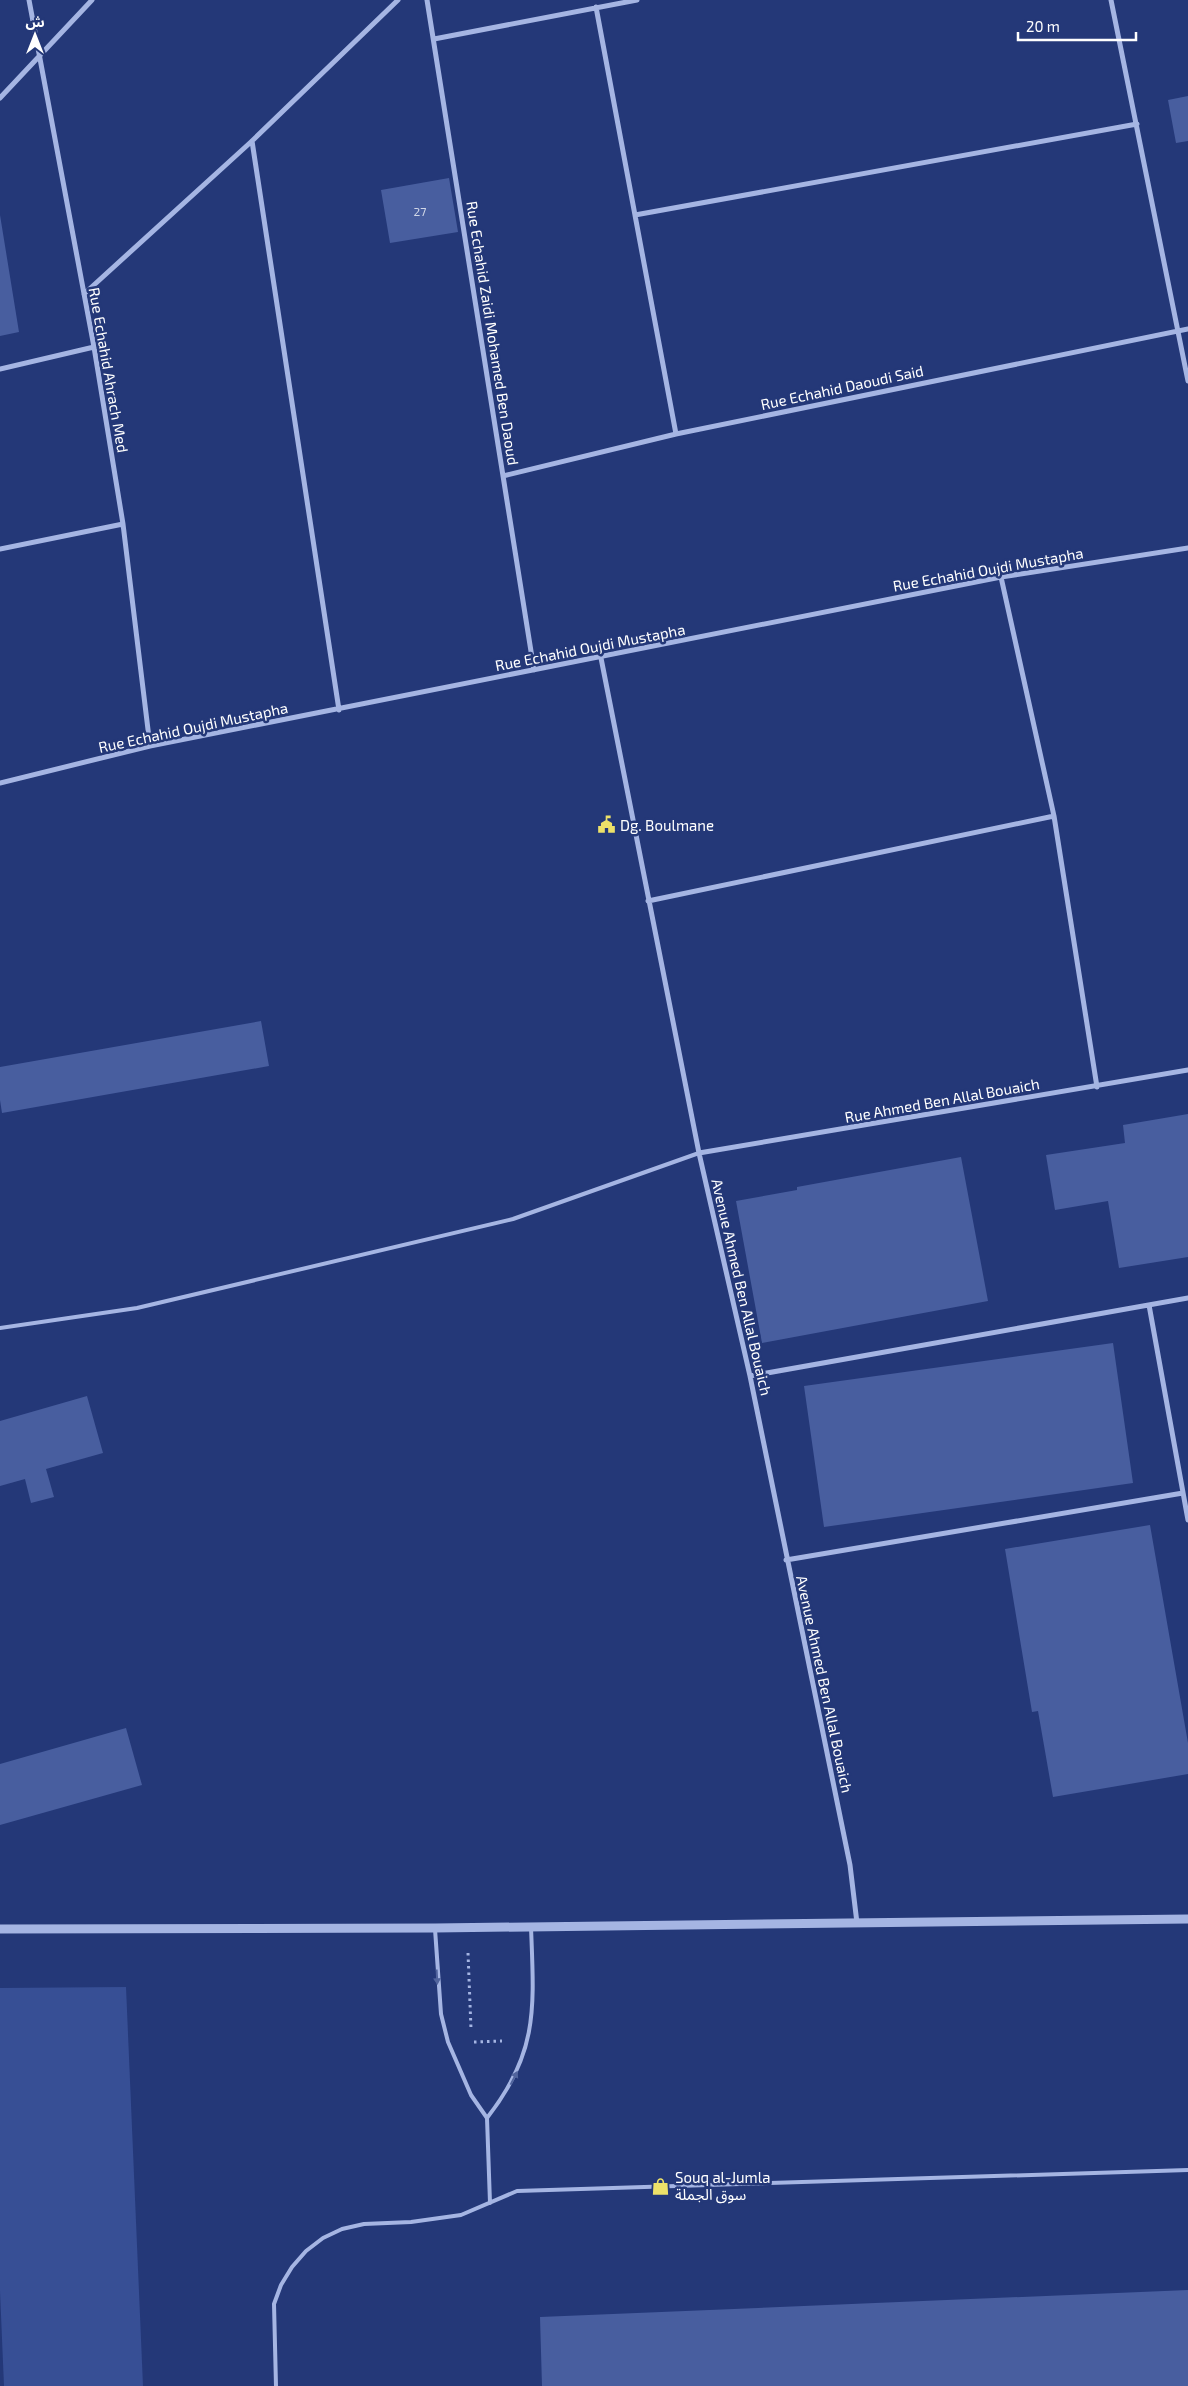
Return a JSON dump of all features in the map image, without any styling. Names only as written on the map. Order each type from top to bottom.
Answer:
[{"type":"street","name":"Rue Echahid Ahrach Med","points":[[29,0],[94,347],[122,524],[150,746]]},
{"type":"street","points":[[0,98],[92,0]]},
{"type":"street","points":[[84,294],[252,141],[398,0]]},
{"type":"street","name":"Rue Echahid Zaidi Mohamed Ben Daoud","points":[[427,0],[534,670]]},
{"type":"street","points":[[434,39],[637,0]]},
{"type":"street","points":[[1111,0],[1188,381]]},
{"type":"street","points":[[596,7],[676,434]]},
{"type":"street","points":[[635,215],[1136,124]]},
{"type":"street","points":[[252,141],[339,710]]},
{"type":"street","name":"Rue Echahid Daoudi Said","points":[[502,476],[676,434],[1188,329]]},
{"type":"street","points":[[0,369],[94,347]]},
{"type":"street","points":[[0,550],[122,524]]},
{"type":"street","name":"Rue Echahid Oujdi Mustapha","points":[[0,783],[150,746],[601,658],[1001,577],[1188,548]]},
{"type":"street","points":[[1001,577],[1054,816],[1096,1087]]},
{"type":"street","name":"Avenue Ahmed Ben Allal Bouaich","points":[[601,658],[648,901],[700,1153],[750,1376],[786,1560],[850,1865],[857,1923]]},
{"type":"street","points":[[648,901],[1054,816]]},
{"type":"street","name":"Rue Ahmed Ben Allal Bouaich","points":[[700,1153],[1188,1070]]},
{"type":"street","points":[[750,1376],[1188,1298]]},
{"type":"street","points":[[1149,1305],[1188,1520]]},
{"type":"street","points":[[786,1560],[1183,1492]]},
{"type":"street","points":[[0,1929],[435,1928],[1188,1919]]},
{"type":"lane","points":[[0,1328],[137,1308],[302,1271],[513,1219],[700,1153]]},
{"type":"lane","points":[[487,2118],[514,2078],[528,2041],[534,2010],[531,1927]]},
{"type":"lane","points":[[435,1928],[441,2014],[448,2042],[471,2095],[487,2118],[490,2203]]},
{"type":"lane","points":[[276,2386],[274,2304],[281,2285],[292,2267],[306,2251],[323,2238],[342,2229],[364,2224],[411,2222],[461,2215],[490,2203],[501,2196],[518,2191],[1188,2170]]},
{"type":"path","points":[[468,1927],[471,2042]]},
{"type":"path","points":[[448,2042],[528,2041]]},
{"type":"shaded area","points":[[126,1987],[143,2386],[4,2386],[0,2291],[0,1988]]},
{"type":"building","points":[[1188,96],[1188,141],[1176,143],[1168,100]]},
{"type":"building","points":[[449,178],[458,232],[390,243],[381,190]]},
{"type":"building","points":[[0,215],[19,332],[0,336]]},
{"type":"building","points":[[261,1021],[269,1066],[2,1113],[0,1067]]},
{"type":"building","points":[[1188,1114],[1188,1257],[1119,1268],[1108,1201],[1055,1210],[1046,1155],[1125,1143],[1123,1125]]},
{"type":"building","points":[[961,1157],[988,1301],[762,1343],[736,1201],[797,1190],[797,1187]]},
{"type":"building","points":[[1113,1343],[1133,1483],[824,1527],[804,1386]]},
{"type":"building","points":[[87,1396],[103,1453],[46,1469],[54,1497],[31,1503],[25,1479],[0,1486],[0,1421]]},
{"type":"building","points":[[1150,1525],[1188,1743],[1188,1774],[1053,1797],[1038,1711],[1032,1712],[1005,1549]]},
{"type":"building","points":[[126,1728],[142,1785],[0,1825],[0,1764]]},
{"type":"building","points":[[1188,2290],[1188,2386],[542,2386],[540,2317]]},
{"type":"place","name":"Dg. Boulmane","points":[[606,825]]},
{"type":"place","name":"Souq al-Jumla سوق الجملة","points":[[661,2186]]}]
